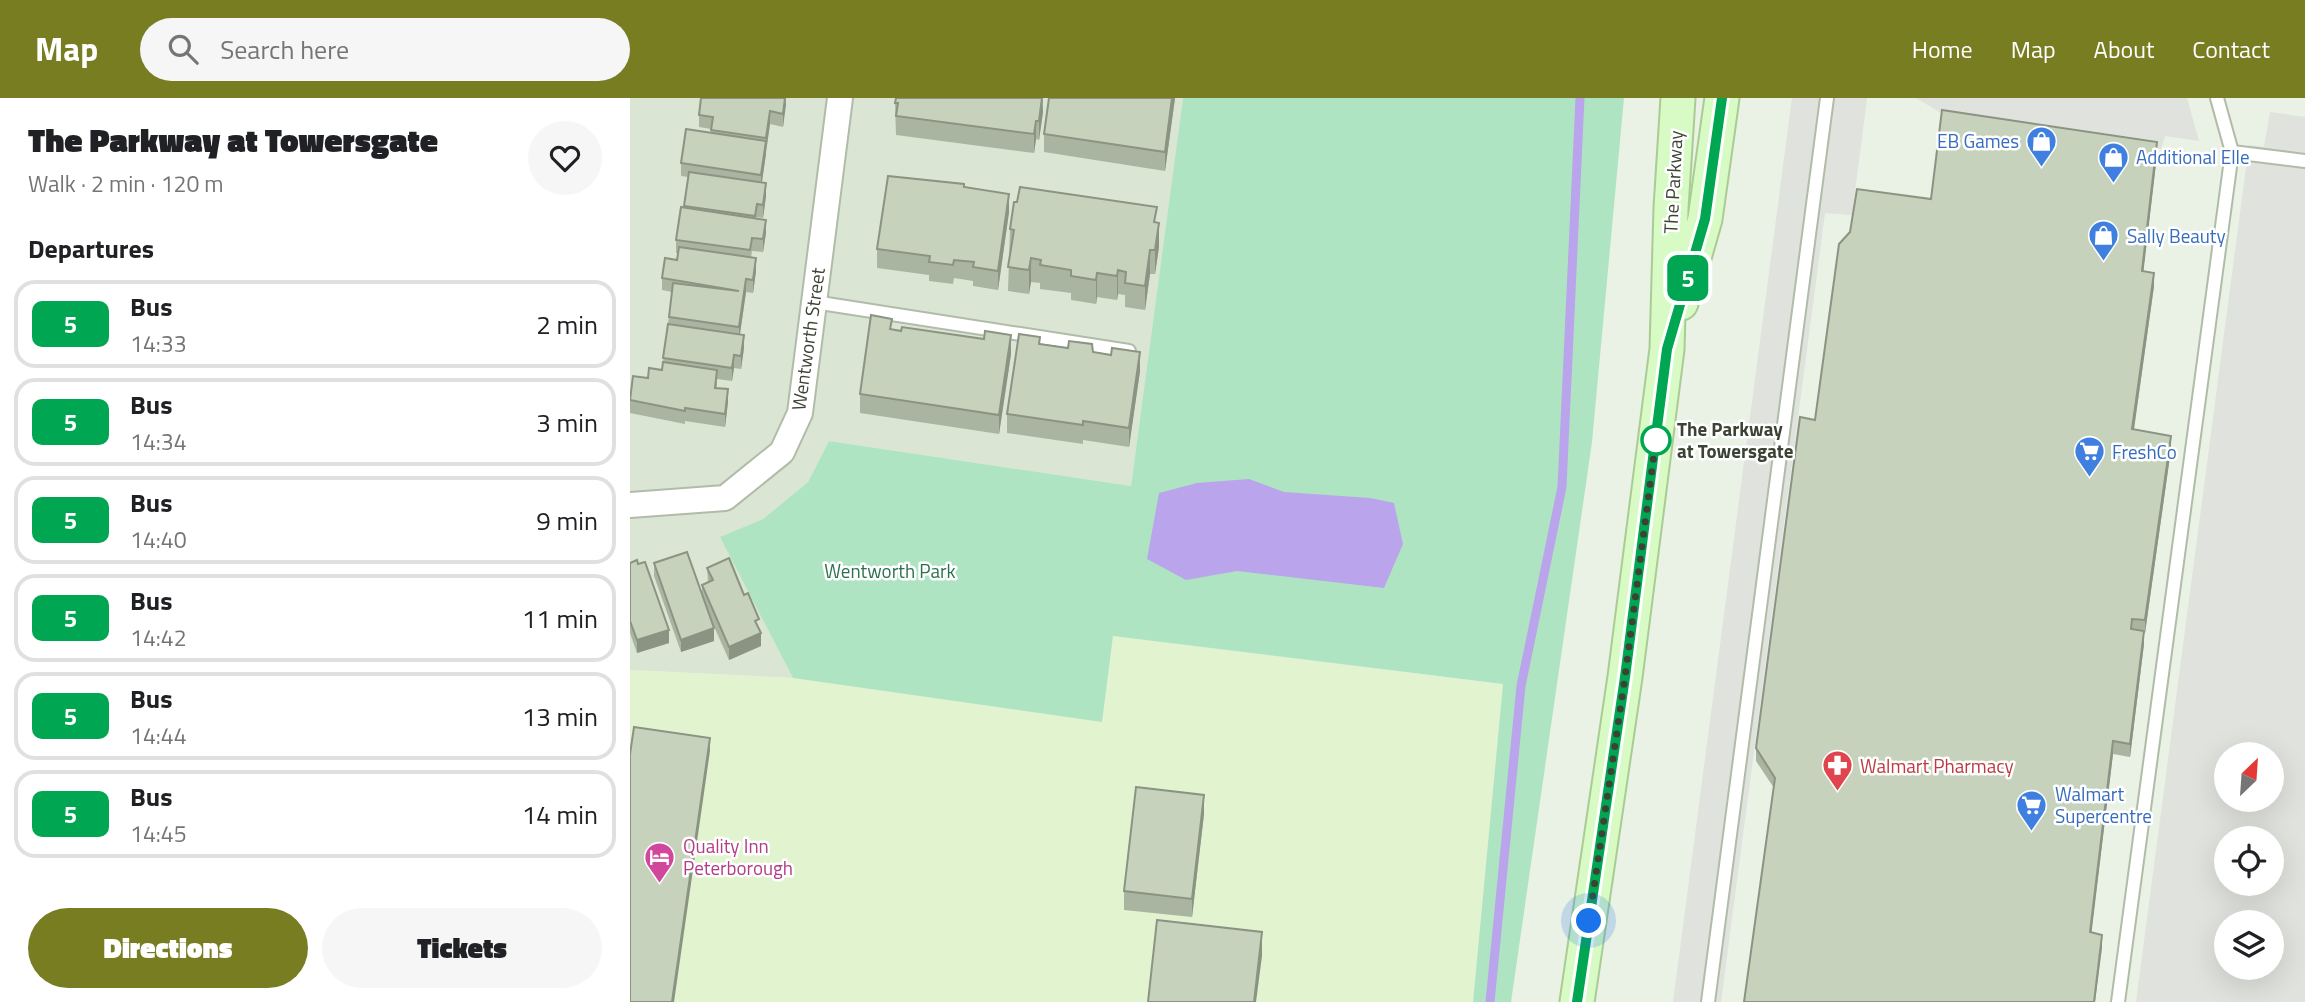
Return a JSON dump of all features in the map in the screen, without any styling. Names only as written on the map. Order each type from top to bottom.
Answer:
[{"type":"main road","name":"The Parkway","points":[[1577,1002],[1625,677],[1667,349],[1671,208],[1678,98]]},
{"type":"main road","name":"The Parkway","points":[[1667,349],[1705,219],[1722,98]]},
{"type":"street","name":"Wentworth Street","points":[[630,505],[724,498],[782,452],[800,413],[840,98]]},
{"type":"lane","points":[[1708,1002],[1827,98]]},
{"type":"lane","points":[[2118,1002],[2232,152],[2217,98]]},
{"type":"lane","points":[[2232,152],[2305,162]]},
{"type":"lane","points":[[814,302],[1129,351]]},
{"type":"shaded area","points":[[630,98],[1183,98],[1131,486],[829,441],[808,482],[763,519],[721,537],[793,678],[630,670]]},
{"type":"shaded area","points":[[1792,98],[1867,98],[1852,215],[1825,213],[1721,1002],[1673,1002]]},
{"type":"shaded area","points":[[1916,98],[2187,98],[2199,141],[2165,136],[2161,149],[1948,117]]},
{"type":"shaded area","points":[[2270,112],[2305,117],[2305,1002],[2136,1002],[2249,145],[2264,147]]},
{"type":"shaded area","points":[[1249,479],[1284,492],[1370,498],[1394,503],[1403,544],[1384,588],[1237,571],[1186,580],[1147,559],[1159,493],[1197,483]]},
{"type":"shaded area","points":[[1113,636],[1503,684],[1473,1002],[630,1002],[630,670],[793,678],[1102,722]]},
{"type":"green space","name":"Wentworth Park","points":[[1183,98],[1624,98],[1592,442],[1511,1002],[1473,1002],[1503,684],[1113,636],[1102,722],[793,678],[720,537],[763,519],[808,482],[829,441],[1131,486]]},
{"type":"building","points":[[701,98],[785,98],[783,114],[770,111],[766,138],[711,130],[713,117],[699,115]]},
{"type":"building","points":[[896,98],[1042,98],[1034,134],[896,116]]},
{"type":"building","points":[[1049,98],[1172,98],[1165,152],[1044,134]]},
{"type":"building","points":[[1942,110],[2157,142],[2142,271],[2154,273],[2132,429],[2171,436],[2145,620],[2132,619],[2131,629],[2144,631],[2130,744],[2113,741],[2090,932],[2102,935],[2094,1002],[1744,1002],[1775,778],[1756,748],[1800,417],[1815,420],[1839,244],[1850,232],[1857,189],[1931,199]]},
{"type":"building","points":[[686,129],[766,141],[761,175],[681,163]]},
{"type":"building","points":[[689,172],[766,183],[763,205],[757,204],[755,216],[684,206]]},
{"type":"building","points":[[888,176],[964,184],[964,187],[1009,194],[998,271],[973,267],[974,262],[954,260],[953,265],[929,262],[930,256],[877,249]]},
{"type":"building","points":[[1020,187],[1157,207],[1154,222],[1159,223],[1155,250],[1150,250],[1145,286],[1125,283],[1126,272],[1118,270],[1117,276],[1097,273],[1096,280],[1071,276],[1071,270],[1040,265],[1041,260],[1031,258],[1029,270],[1008,267],[1014,230],[1010,229],[1014,202],[1017,202]]},
{"type":"building","points":[[681,207],[766,220],[763,239],[752,238],[750,250],[676,240]]},
{"type":"building","points":[[679,247],[756,258],[753,280],[746,279],[739,327],[669,317],[673,283],[739,291],[662,278],[665,258],[677,260]]},
{"type":"building","points":[[871,315],[892,319],[890,329],[901,331],[902,327],[984,339],[985,331],[1011,335],[999,415],[860,394]]},
{"type":"building","points":[[668,324],[744,335],[741,356],[734,355],[732,368],[663,358]]},
{"type":"building","points":[[1019,334],[1040,337],[1039,344],[1068,348],[1069,341],[1092,344],[1093,352],[1111,355],[1112,348],[1140,352],[1129,428],[1083,421],[1083,425],[1007,414]]},
{"type":"building","points":[[663,362],[717,370],[715,388],[728,389],[725,414],[685,408],[685,411],[630,400],[633,376],[648,378],[649,368],[662,370]]},
{"type":"building","points":[[687,552],[714,628],[681,640],[654,563]]},
{"type":"building","points":[[729,558],[744,595],[748,593],[759,619],[755,621],[761,633],[729,647],[702,585],[713,580],[707,568]]},
{"type":"building","points":[[637,560],[638,564],[645,562],[669,630],[637,640],[630,621],[630,563]]},
{"type":"building","name":"Quality Inn Peterborough","points":[[634,727],[710,738],[672,1002],[630,1002],[630,754]]},
{"type":"building","points":[[1136,787],[1204,795],[1192,899],[1124,891]]},
{"type":"building","points":[[1157,920],[1262,932],[1254,1002],[1148,1002]]},
{"type":"waterway","points":[[1490,1002],[1521,686],[1562,487],[1580,98]]},
{"type":"bus line","name":"5","points":[[1577,1002],[1625,677],[1667,349],[1705,219],[1722,98]]},
{"type":"place","name":"EB Games","points":[[2042,168]]},
{"type":"place","name":"Additional Elle","points":[[2113,184]]},
{"type":"place","name":"Sally Beauty","points":[[2104,263]]},
{"type":"place","name":"The Parkway at Towersgate","points":[[1656,440]]},
{"type":"place","name":"FreshCo","points":[[2089,479]]},
{"type":"place","name":"Walmart Pharmacy","points":[[1837,793]]},
{"type":"place","name":"Walmart Supercentre","points":[[2032,832]]},
{"type":"place","name":"Quality Inn Peterborough","points":[[660,884]]},
{"type":"route","points":[[1589,921],[1625,677],[1657,431],[1656,440]]}]
